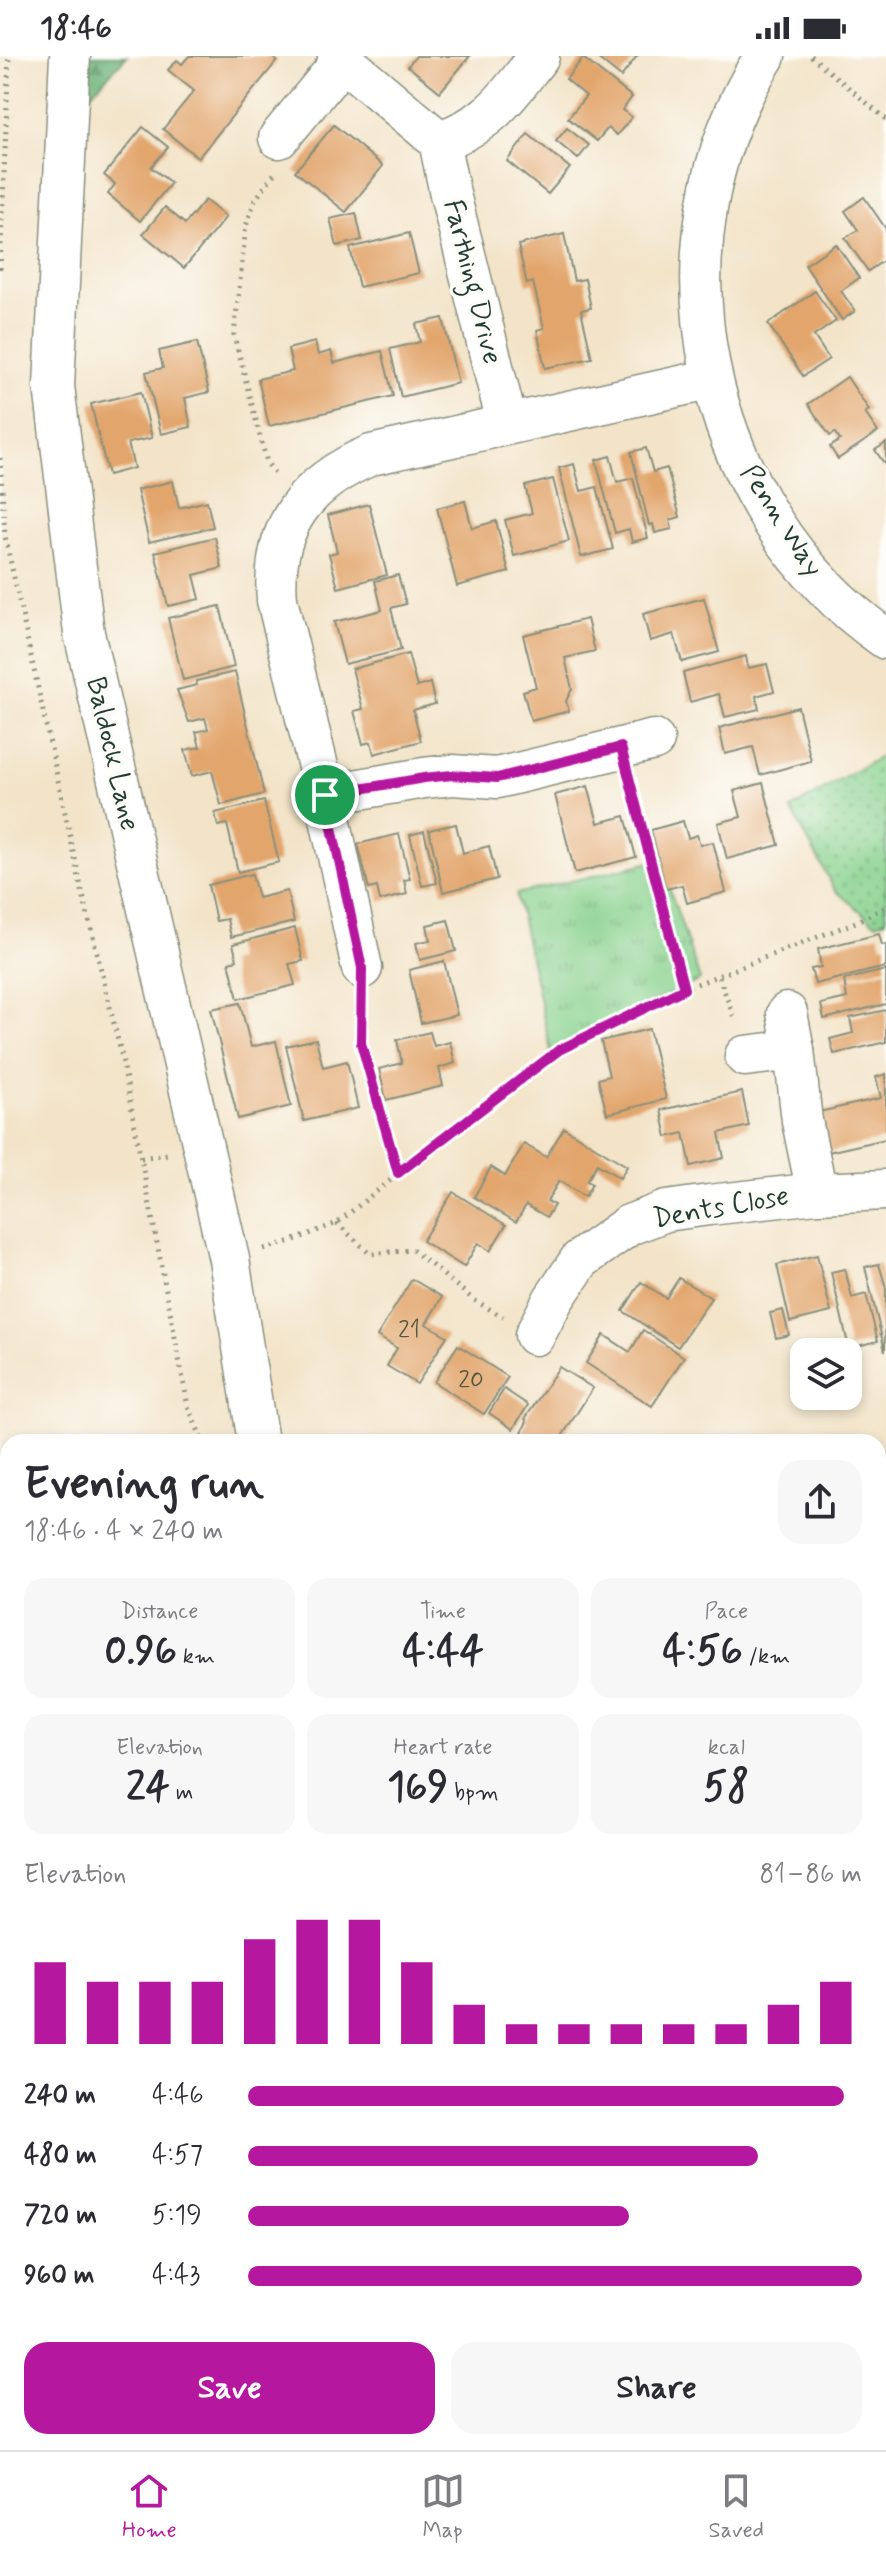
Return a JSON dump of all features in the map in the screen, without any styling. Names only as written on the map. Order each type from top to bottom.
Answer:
[{"type":"street","name":"Baldock Lane","points":[[70,56],[54,386],[84,633],[229,1259],[257,1434]]},
{"type":"street","points":[[279,138],[340,58],[439,141],[459,135],[487,118],[539,56]]},
{"type":"street","name":"Penn Way","points":[[765,56],[734,114],[717,164],[704,219],[700,275],[703,331],[712,379],[728,436],[755,492],[790,545],[827,591],[886,639]]},
{"type":"street","name":"Farthing Drive","points":[[439,141],[507,423]]},
{"type":"street","points":[[362,968],[325,795],[277,600],[275,574],[284,534],[305,499],[329,476],[371,455],[712,379]]},
{"type":"street","points":[[325,795],[452,775],[497,778],[638,744]]},
{"type":"street","name":"Dents Close","points":[[745,1056],[790,1032],[802,1121],[817,1193]]},
{"type":"street","name":"Dents Close","points":[[535,1335],[553,1300],[580,1260],[629,1225],[666,1211],[817,1193],[886,1190]]},
{"type":"path","points":[[0,269],[9,56]]},
{"type":"path","points":[[811,56],[886,119]]},
{"type":"path","points":[[279,138],[276,171],[255,200],[246,226],[234,335],[267,463],[288,489],[305,499]]},
{"type":"path","points":[[0,458],[5,536],[82,891],[121,1053],[188,1406],[200,1434]]},
{"type":"path","points":[[638,744],[684,989]]},
{"type":"path","points":[[229,1259],[292,1241],[337,1223],[559,1050],[684,989],[856,922],[886,907]]},
{"type":"path","points":[[362,968],[361,1043],[398,1173]]},
{"type":"path","points":[[719,977],[745,1056]]},
{"type":"path","points":[[337,1223],[370,1254],[413,1250],[474,1300],[535,1335]]},
{"type":"green space","points":[[89,56],[127,56],[88,97]]},
{"type":"green space","points":[[886,753],[886,920],[875,923],[835,890],[791,809]]},
{"type":"green space","points":[[660,860],[700,980],[551,1051],[516,894]]},
{"type":"building","points":[[189,56],[271,56],[277,61],[198,158],[163,129],[194,91],[168,70],[177,60],[182,64]]},
{"type":"building","points":[[416,56],[470,56],[440,92],[408,66]]},
{"type":"building","points":[[595,56],[637,56],[621,77]]},
{"type":"building","points":[[583,58],[632,97],[622,110],[632,117],[617,135],[608,128],[597,141],[568,118],[586,96],[566,79]]},
{"type":"building","points":[[334,125],[383,166],[346,212],[295,171]]},
{"type":"building","points":[[143,127],[168,147],[151,167],[171,183],[140,221],[108,194],[115,184],[104,175]]},
{"type":"building","points":[[567,128],[589,145],[578,159],[556,141]]},
{"type":"building","points":[[528,134],[570,168],[548,194],[507,161]]},
{"type":"building","points":[[864,197],[886,229],[886,259],[868,271],[845,238],[858,230],[845,211]]},
{"type":"building","points":[[205,200],[226,217],[184,268],[143,234],[165,207],[185,224]]},
{"type":"building","points":[[356,213],[362,240],[337,246],[330,219]]},
{"type":"building","points":[[409,233],[419,273],[359,287],[350,248]]},
{"type":"building","points":[[564,234],[574,281],[585,279],[591,308],[581,310],[592,358],[545,368],[537,330],[544,328],[533,282],[527,284],[518,245]]},
{"type":"building","points":[[836,244],[859,278],[841,291],[855,311],[842,320],[805,265]]},
{"type":"building","points":[[815,291],[836,321],[814,336],[829,359],[803,376],[768,324]]},
{"type":"building","points":[[443,318],[458,383],[401,397],[390,349],[420,342],[416,324]]},
{"type":"building","points":[[197,342],[209,392],[185,398],[191,427],[161,434],[146,372],[163,368],[159,351]]},
{"type":"building","points":[[315,342],[318,355],[331,351],[334,363],[382,351],[393,396],[269,426],[258,379],[293,371],[288,349]]},
{"type":"building","points":[[847,377],[869,410],[865,413],[878,432],[838,459],[830,447],[840,440],[835,433],[830,436],[808,404]]},
{"type":"building","points":[[141,392],[152,438],[128,443],[134,468],[108,475],[91,404]]},
{"type":"building","points":[[886,443],[886,466],[875,450]]},
{"type":"building","points":[[646,448],[653,472],[667,468],[680,517],[670,520],[672,529],[655,533],[653,524],[649,525],[631,452]]},
{"type":"building","points":[[610,456],[617,482],[633,478],[648,538],[632,542],[629,529],[615,533],[596,460]]},
{"type":"building","points":[[574,464],[581,491],[597,487],[613,549],[581,557],[559,468]]},
{"type":"building","points":[[553,479],[569,541],[514,556],[505,520],[532,513],[525,486]]},
{"type":"building","points":[[173,481],[179,508],[207,501],[213,527],[149,542],[137,490]]},
{"type":"building","points":[[465,501],[472,528],[496,521],[509,572],[457,586],[437,508]]},
{"type":"building","points":[[369,504],[387,575],[338,588],[329,554],[337,552],[328,515]]},
{"type":"building","points":[[215,537],[222,568],[194,575],[200,599],[168,606],[155,552]]},
{"type":"building","points":[[398,575],[406,604],[391,608],[401,650],[345,664],[334,622],[382,610],[375,581]]},
{"type":"building","points":[[704,598],[719,652],[682,662],[674,634],[650,641],[643,614]]},
{"type":"building","points":[[220,606],[234,667],[183,680],[168,618]]},
{"type":"building","points":[[587,619],[595,651],[565,658],[572,689],[566,701],[569,711],[531,721],[523,691],[536,687],[523,635]]},
{"type":"building","points":[[408,654],[417,687],[430,683],[435,704],[413,710],[421,741],[374,754],[371,742],[363,744],[354,711],[363,709],[352,669]]},
{"type":"building","points":[[746,656],[748,668],[767,664],[774,691],[756,696],[759,709],[725,717],[719,694],[690,702],[683,673]]},
{"type":"building","points":[[235,672],[264,794],[221,805],[212,771],[192,776],[185,750],[200,747],[196,732],[208,729],[205,718],[189,722],[177,690],[197,685],[196,681]]},
{"type":"building","points":[[798,707],[811,761],[760,775],[753,747],[725,754],[719,728]]},
{"type":"building","points":[[763,783],[779,845],[727,859],[718,823],[741,817],[734,791]]},
{"type":"building","points":[[588,786],[598,823],[625,816],[636,857],[575,873],[555,795]]},
{"type":"building","points":[[264,801],[279,862],[238,872],[227,824],[218,826],[215,813]]},
{"type":"building","points":[[683,821],[688,838],[697,835],[700,845],[713,842],[726,892],[687,903],[682,885],[666,889],[651,830]]},
{"type":"building","points":[[456,824],[463,853],[489,846],[497,879],[443,892],[429,830]]},
{"type":"building","points":[[424,831],[437,883],[422,886],[410,835]]},
{"type":"building","points":[[399,834],[410,879],[404,880],[407,894],[380,901],[377,887],[369,889],[358,844]]},
{"type":"building","points":[[252,874],[258,898],[287,891],[294,922],[231,937],[227,919],[216,921],[208,885]]},
{"type":"building","points":[[448,920],[456,951],[420,960],[416,943],[430,940],[427,925]]},
{"type":"building","points":[[295,928],[303,961],[289,964],[295,985],[238,999],[229,962],[237,960],[233,944]]},
{"type":"building","points":[[879,934],[882,945],[886,944],[886,967],[815,984],[811,969],[821,967],[818,949]]},
{"type":"building","points":[[444,961],[457,1015],[421,1023],[409,970]]},
{"type":"building","points":[[886,970],[886,1004],[824,1019],[821,1004],[847,998],[844,980]]},
{"type":"building","points":[[240,1003],[251,1047],[276,1041],[291,1106],[238,1119],[211,1009]]},
{"type":"building","points":[[886,1010],[886,1042],[834,1054],[830,1039],[853,1033],[850,1018]]},
{"type":"building","points":[[649,1029],[666,1099],[607,1114],[598,1079],[609,1076],[601,1041]]},
{"type":"building","points":[[430,1032],[434,1046],[450,1042],[455,1063],[439,1068],[443,1086],[386,1100],[379,1069],[402,1063],[397,1040]]},
{"type":"building","points":[[316,1039],[323,1067],[347,1061],[358,1108],[304,1121],[286,1046]]},
{"type":"building","points":[[886,1074],[886,1139],[828,1152],[819,1112],[881,1098],[876,1077]]},
{"type":"building","points":[[742,1092],[749,1126],[719,1133],[724,1158],[691,1166],[684,1133],[667,1137],[661,1110]]},
{"type":"building","points":[[564,1128],[627,1166],[620,1178],[597,1164],[587,1181],[592,1184],[585,1197],[559,1181],[547,1201],[554,1205],[547,1217],[526,1205],[516,1222],[474,1197],[491,1167],[505,1176],[524,1144],[546,1157]]},
{"type":"building","points":[[453,1192],[506,1225],[490,1251],[478,1243],[464,1267],[422,1241]]},
{"type":"building","points":[[817,1255],[831,1312],[790,1322],[777,1265]]},
{"type":"building","points":[[879,1264],[886,1288],[885,1351],[865,1267]]},
{"type":"building","points":[[845,1269],[852,1298],[866,1294],[878,1341],[862,1345],[862,1338],[847,1338],[831,1272]]},
{"type":"building","points":[[679,1278],[711,1298],[678,1347],[623,1311],[641,1282],[666,1298]]},
{"type":"building","points":[[412,1279],[442,1297],[426,1324],[447,1336],[417,1384],[387,1366],[397,1348],[377,1336]]},
{"type":"building","points":[[783,1310],[789,1335],[776,1338],[770,1313]]},
{"type":"building","points":[[643,1330],[684,1357],[652,1406],[586,1363],[604,1335],[630,1352]]},
{"type":"building","points":[[458,1345],[508,1377],[484,1414],[434,1382]]},
{"type":"building","points":[[559,1367],[593,1388],[563,1434],[521,1434],[527,1421],[525,1419]]},
{"type":"building","points":[[504,1389],[528,1405],[513,1429],[489,1413]]},
{"type":"route","points":[[621,747],[684,989],[559,1050],[398,1173],[361,1043],[362,968],[325,795],[452,775],[497,778],[517,775],[621,747]]}]
